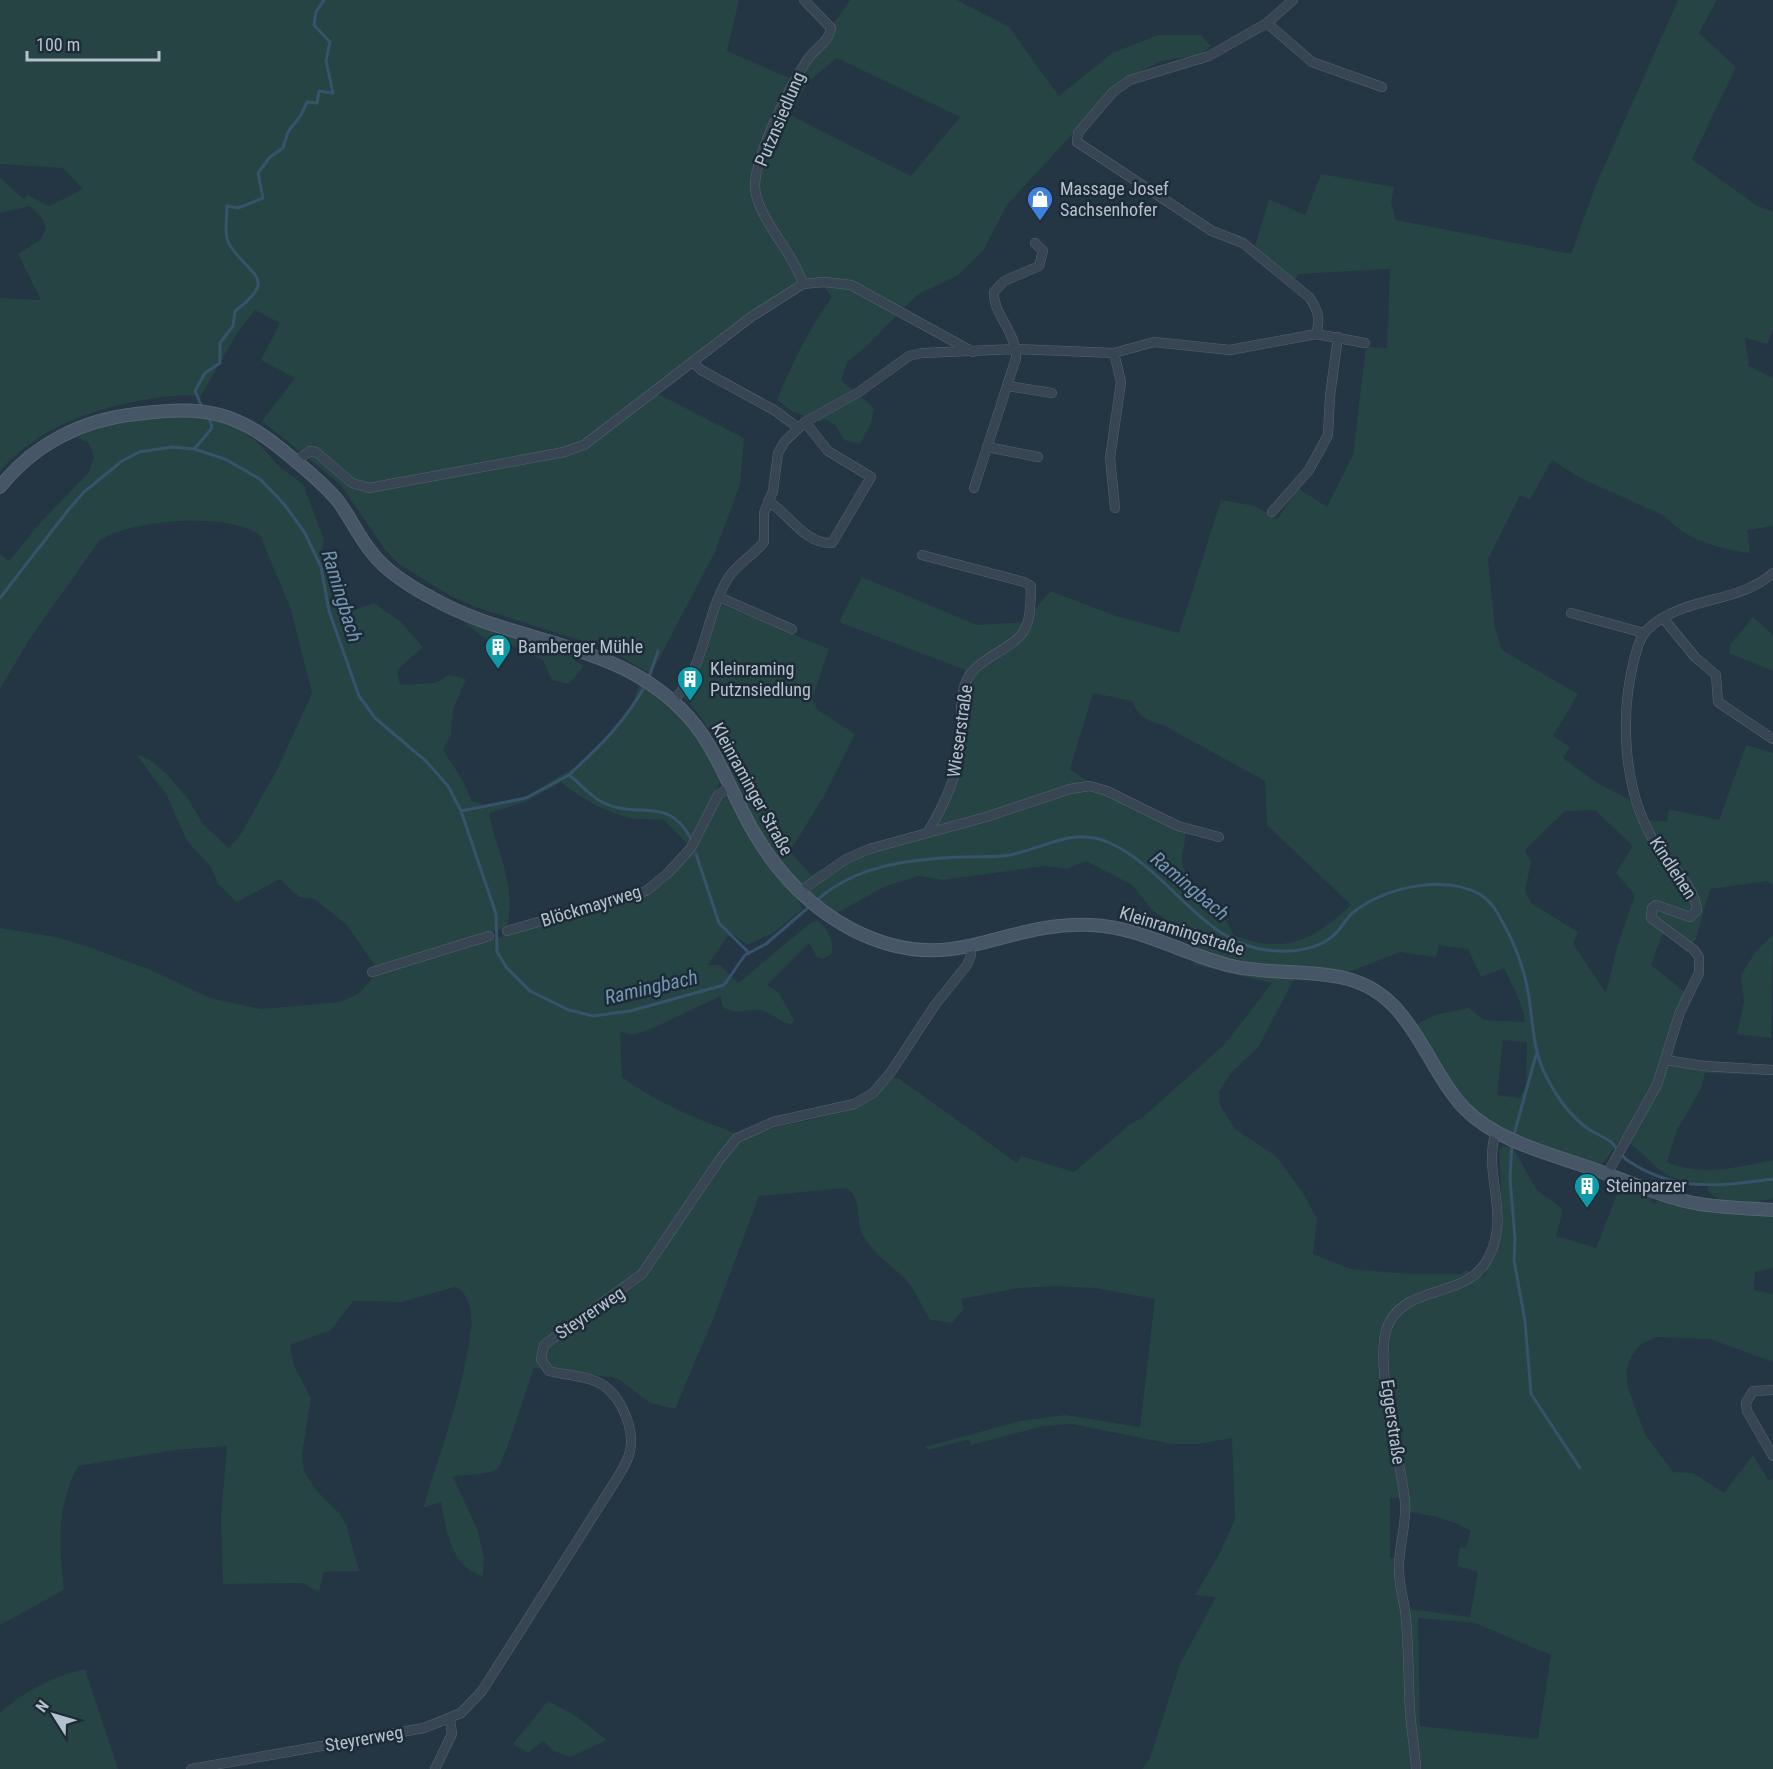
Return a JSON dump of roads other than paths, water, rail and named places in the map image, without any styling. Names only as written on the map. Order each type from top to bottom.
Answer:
[{"type":"main road","name":"Kleinraminger Straße","points":[[0,487],[37,450],[75,429],[117,416],[198,410],[215,412],[253,428],[296,461],[336,499],[379,562],[427,596],[472,618],[585,651],[647,681],[673,701],[704,735],[768,858],[801,894],[831,917]]},
{"type":"main road","name":"Kleinramingstraße","points":[[831,917],[861,934],[896,946],[926,951],[970,948],[1045,929],[1100,926],[1137,932],[1202,958],[1240,968],[1333,976],[1358,982],[1382,995],[1402,1014],[1455,1097],[1477,1120],[1499,1133],[1684,1201],[1773,1210]]},
{"type":"street","name":"Putznsiedlung","points":[[803,284],[798,269],[759,204],[755,186],[760,160],[801,70],[811,54],[830,37],[831,28],[804,0]]},
{"type":"street","points":[[1293,0],[1267,23],[1209,56],[1130,80],[1113,92],[1078,133],[1077,142],[1212,231],[1243,243],[1309,297],[1317,309],[1320,322],[1316,334]]},
{"type":"street","points":[[1267,23],[1312,62],[1382,87]]},
{"type":"street","points":[[974,488],[1015,364],[1016,349],[1011,332],[994,301],[994,292],[1004,282],[1039,266],[1043,251],[1035,243]]},
{"type":"street","points":[[296,461],[310,451],[316,452],[352,483],[369,488],[564,452],[584,445],[751,317],[803,284],[824,282],[851,285],[974,353]]},
{"type":"street","points":[[673,701],[684,688],[696,663],[719,597],[729,576],[764,542],[764,513],[773,491],[778,453],[801,424],[859,392],[909,356],[922,353],[974,353],[1016,349],[1114,353],[1154,342],[1230,350],[1316,334],[1365,343]]},
{"type":"street","points":[[1272,512],[1310,470],[1328,435],[1330,396],[1338,337]]},
{"type":"street","points":[[1114,353],[1121,382],[1110,458],[1116,508]]},
{"type":"street","points":[[693,363],[701,370],[801,424],[828,451],[872,477],[832,543],[824,543],[809,535],[768,501]]},
{"type":"street","points":[[1008,386],[1052,393]]},
{"type":"street","points":[[987,447],[1038,457]]},
{"type":"street","name":"Wieserstraße","points":[[922,555],[1024,582],[1031,586],[1030,614],[1026,631],[1018,640],[977,666],[963,689],[961,742],[955,780],[928,832]]},
{"type":"street","points":[[1570,613],[1644,633],[1663,618],[1746,589],[1773,573]]},
{"type":"street","points":[[719,597],[792,629]]},
{"type":"street","points":[[1663,618],[1695,657],[1716,675],[1718,702],[1773,739]]},
{"type":"street","name":"Kindlehen","points":[[1607,1174],[1647,1105],[1666,1060],[1680,1012],[1696,981],[1700,964],[1699,957],[1688,943],[1651,918],[1652,908],[1656,905],[1690,917],[1697,910],[1692,895],[1647,829],[1637,801],[1631,770],[1625,709],[1633,668],[1644,633]]},
{"type":"street","name":"Blöckmayrweg","points":[[507,931],[646,891],[669,873],[691,848],[718,795],[731,786]]},
{"type":"street","points":[[801,894],[846,859],[869,849],[986,817],[1070,789],[1090,786],[1107,791],[1178,826],[1219,837]]},
{"type":"street","points":[[372,972],[489,936]]},
{"type":"street","name":"Steyrerweg","points":[[191,1769],[424,1728],[450,1720],[472,1702],[496,1670],[616,1480],[630,1453],[631,1443],[626,1418],[611,1393],[596,1381],[549,1371],[541,1359],[544,1346],[642,1274],[720,1159],[737,1138],[773,1122],[854,1104],[873,1092],[891,1072],[935,1005],[967,965],[971,955],[970,948]]},
{"type":"street","points":[[1666,1060],[1703,1066],[1773,1070]]},
{"type":"street","name":"Eggerstraße","points":[[1416,1769],[1406,1617],[1399,1569],[1404,1527],[1404,1500],[1385,1369],[1385,1339],[1390,1321],[1403,1307],[1425,1295],[1470,1279],[1489,1256],[1498,1223],[1493,1159],[1499,1133]]},
{"type":"street","points":[[1773,1210],[1773,1220]]},
{"type":"street","points":[[1773,1390],[1753,1391],[1746,1402],[1748,1411],[1773,1456]]},
{"type":"street","points":[[435,1769],[452,1734],[450,1720]]},
{"type":"waterway","points":[[202,407],[195,391],[205,373],[220,363],[220,343],[233,326],[235,311],[248,300],[258,285],[253,272],[229,243],[226,232],[227,206],[238,208],[263,198],[258,173],[270,157],[283,148],[288,132],[301,115],[307,102],[317,103],[319,91],[333,93],[326,61],[330,42],[314,25],[316,12],[324,0]]},
{"type":"waterway","points":[[195,448],[212,428],[209,417]]},
{"type":"waterway","name":"Ramingbach","points":[[0,598],[84,492],[122,461],[139,452],[172,447],[194,449],[225,459],[260,479],[284,504],[305,533],[321,567],[329,611],[359,696],[375,718],[426,761],[448,786],[461,811],[496,914],[497,952],[507,968],[530,991],[569,1010],[593,1016],[630,1011],[724,985],[745,955],[766,944],[810,906]]},
{"type":"waterway","points":[[648,680],[658,651]]},
{"type":"waterway","points":[[569,775],[620,723],[645,686]]},
{"type":"waterway","name":"Ramingbach","points":[[461,811],[526,798],[569,775],[602,802],[615,807],[650,810],[671,816],[681,824],[690,837]]},
{"type":"waterway","name":"Ramingbach","points":[[815,902],[847,880],[884,866],[923,860],[1004,856],[1072,837],[1097,838],[1132,856],[1209,924],[1230,938],[1253,948],[1286,951],[1316,946],[1335,934],[1355,911],[1383,895],[1399,890],[1433,885],[1450,885],[1466,889],[1481,895],[1491,904],[1512,941],[1525,978],[1541,1065],[1558,1097],[1576,1119],[1611,1142],[1627,1160],[1663,1178],[1716,1185],[1773,1179]]},
{"type":"waterway","name":"Ramingbach","points":[[696,854],[719,923],[749,953]]},
{"type":"waterway","points":[[1513,1138],[1536,1055]]},
{"type":"waterway","points":[[1512,1144],[1510,1178],[1515,1239],[1514,1260],[1525,1321],[1531,1394],[1580,1468]]},
{"type":"place","name":"Massage Josef Sachsenhofer","points":[[1040,222]]},
{"type":"place","name":"Bamberger Mühle","points":[[498,670]]},
{"type":"place","name":"Kleinraming Putznsiedlung","points":[[690,702]]},
{"type":"place","name":"Steinparzer","points":[[1587,1209]]}]
